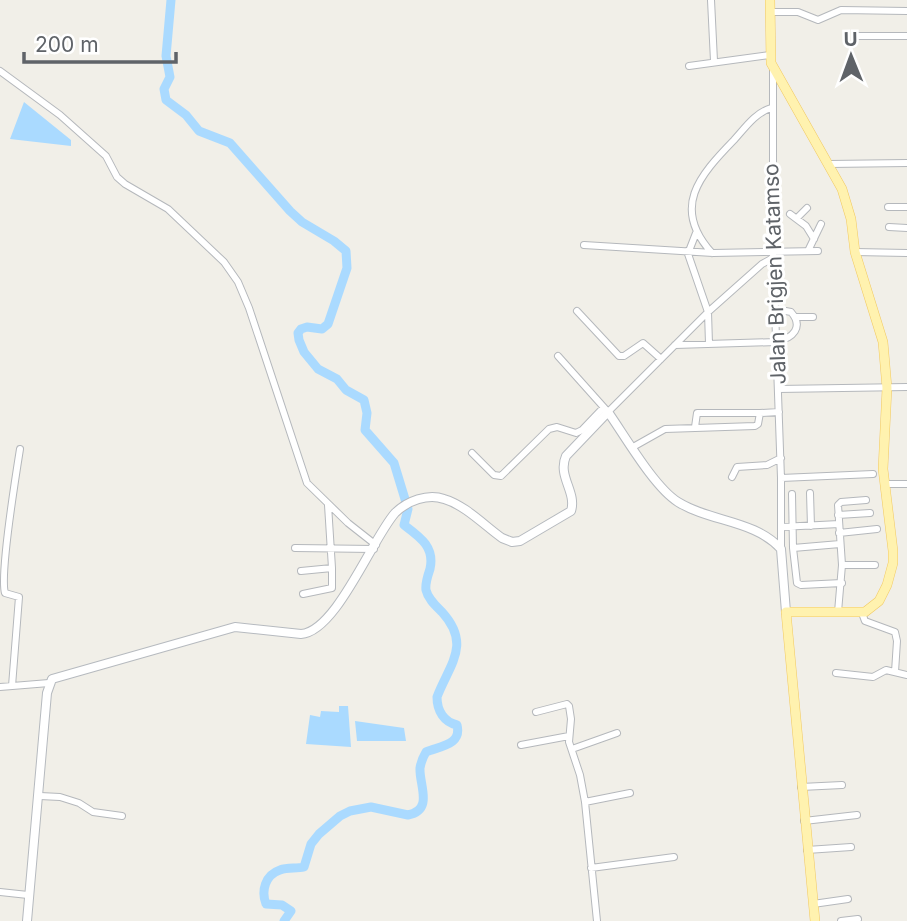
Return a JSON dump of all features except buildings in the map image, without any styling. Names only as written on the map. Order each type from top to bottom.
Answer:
[{"type":"main road","name":"Jalan Brigjen Katamso","points":[[770,0],[771,59]]},
{"type":"main road","points":[[771,59],[829,164],[847,203],[855,252],[883,342],[887,388],[883,460],[893,563],[887,585],[879,601],[862,613],[786,612],[815,921]]},
{"type":"street","points":[[711,0],[714,61]]},
{"type":"street","points":[[895,0],[895,10]]},
{"type":"street","points":[[770,12],[798,12],[818,20],[841,10],[907,11]]},
{"type":"street","points":[[859,36],[907,36]]},
{"type":"street","points":[[689,66],[714,61],[771,59]]},
{"type":"street","name":"Jalan Brigjen Katamso","points":[[771,59],[774,86],[771,108],[773,255],[781,549]]},
{"type":"street","points":[[0,71],[60,115],[106,156],[117,177],[168,209],[225,262],[238,282],[248,308],[307,483],[327,505],[375,547]]},
{"type":"street","points":[[713,253],[696,233],[691,205],[698,181],[760,113],[771,108]]},
{"type":"street","points":[[829,164],[907,163]]},
{"type":"street","points":[[888,207],[907,207]]},
{"type":"street","points":[[807,208],[794,216],[814,239]]},
{"type":"street","points":[[808,251],[821,224]]},
{"type":"street","points":[[889,228],[907,228]]},
{"type":"street","points":[[696,233],[688,251],[708,312],[709,344]]},
{"type":"street","points":[[584,245],[773,255],[818,251]]},
{"type":"street","points":[[855,252],[907,253]]},
{"type":"street","points":[[472,453],[494,475],[501,477],[549,429],[557,427],[568,433],[582,430],[773,255]]},
{"type":"street","points":[[675,345],[786,340],[793,335],[797,323],[795,317],[786,310],[775,309]]},
{"type":"street","points":[[577,311],[619,356],[624,356],[643,343],[661,359]]},
{"type":"street","points":[[795,317],[813,317]]},
{"type":"street","points":[[558,356],[605,410],[656,481],[675,500],[766,535],[781,549],[786,612]]},
{"type":"street","points":[[778,389],[907,387]]},
{"type":"street","points":[[0,687],[49,683],[58,676],[235,627],[301,634],[311,632],[327,618],[396,512],[419,498],[448,500],[502,538],[512,542],[520,541],[572,511],[573,503],[563,473],[563,462],[605,410]]},
{"type":"street","points":[[633,447],[665,429],[755,426],[758,424],[760,412]]},
{"type":"street","points":[[695,427],[697,413],[779,412]]},
{"type":"street","points":[[12,686],[19,597],[4,591],[2,567],[20,449]]},
{"type":"street","points":[[732,477],[737,467],[768,465],[780,458]]},
{"type":"street","points":[[781,478],[873,474]]},
{"type":"street","points":[[887,484],[907,484]]},
{"type":"street","points":[[810,493],[811,526]]},
{"type":"street","points":[[792,494],[793,548],[798,584],[842,583]]},
{"type":"street","points":[[838,612],[842,583],[838,515],[840,502],[866,500]]},
{"type":"street","points":[[303,594],[332,588],[327,505]]},
{"type":"street","points":[[838,515],[870,513]]},
{"type":"street","points":[[781,527],[839,524]]},
{"type":"street","points":[[0,527],[8,528]]},
{"type":"street","points":[[839,533],[877,528]]},
{"type":"street","points":[[793,548],[840,544]]},
{"type":"street","points":[[295,548],[375,547]]},
{"type":"street","points":[[842,565],[875,565]]},
{"type":"street","points":[[301,572],[332,568]]},
{"type":"street","points":[[862,613],[866,621],[895,632],[895,672]]},
{"type":"street","points":[[836,673],[873,677],[886,670],[907,675]]},
{"type":"street","points":[[27,921],[49,683]]},
{"type":"street","points":[[536,712],[569,705],[569,736],[585,802],[597,921]]},
{"type":"street","points":[[572,749],[617,733]]},
{"type":"street","points":[[521,745],[569,736]]},
{"type":"street","points":[[801,787],[842,785]]},
{"type":"street","points":[[585,802],[630,793]]},
{"type":"street","points":[[40,796],[60,797],[79,803],[93,813],[122,816]]},
{"type":"street","points":[[804,821],[857,815]]},
{"type":"street","points":[[807,850],[851,847]]},
{"type":"street","points":[[591,869],[674,857]]},
{"type":"street","points":[[0,892],[28,895]]},
{"type":"street","points":[[813,904],[848,899]]},
{"type":"street","points":[[841,921],[858,919]]},
{"type":"water","points":[[24,102],[71,140],[71,146],[10,139]]},
{"type":"water","points":[[339,706],[348,706],[351,747],[306,744],[310,715],[320,717],[321,711],[339,712]]},
{"type":"water","points":[[355,721],[404,728],[406,741],[357,741]]},
{"type":"waterway","points":[[171,0],[166,56],[170,77],[164,89],[166,100],[186,115],[199,131],[230,143],[290,211],[346,251],[347,268],[328,324],[322,329],[301,329],[298,333],[299,340],[304,352],[318,369],[337,379],[346,390],[364,400],[367,413],[365,430],[394,463],[408,509],[404,525],[421,538],[430,555],[427,593],[451,624],[456,635],[457,645],[452,665],[437,697],[442,715],[457,725],[458,732],[453,741],[426,752],[424,756],[420,768],[423,796],[421,808],[408,815],[371,807],[340,816],[311,844],[304,867],[280,870],[268,880],[264,889],[266,904],[282,905],[291,911],[284,921]]}]
